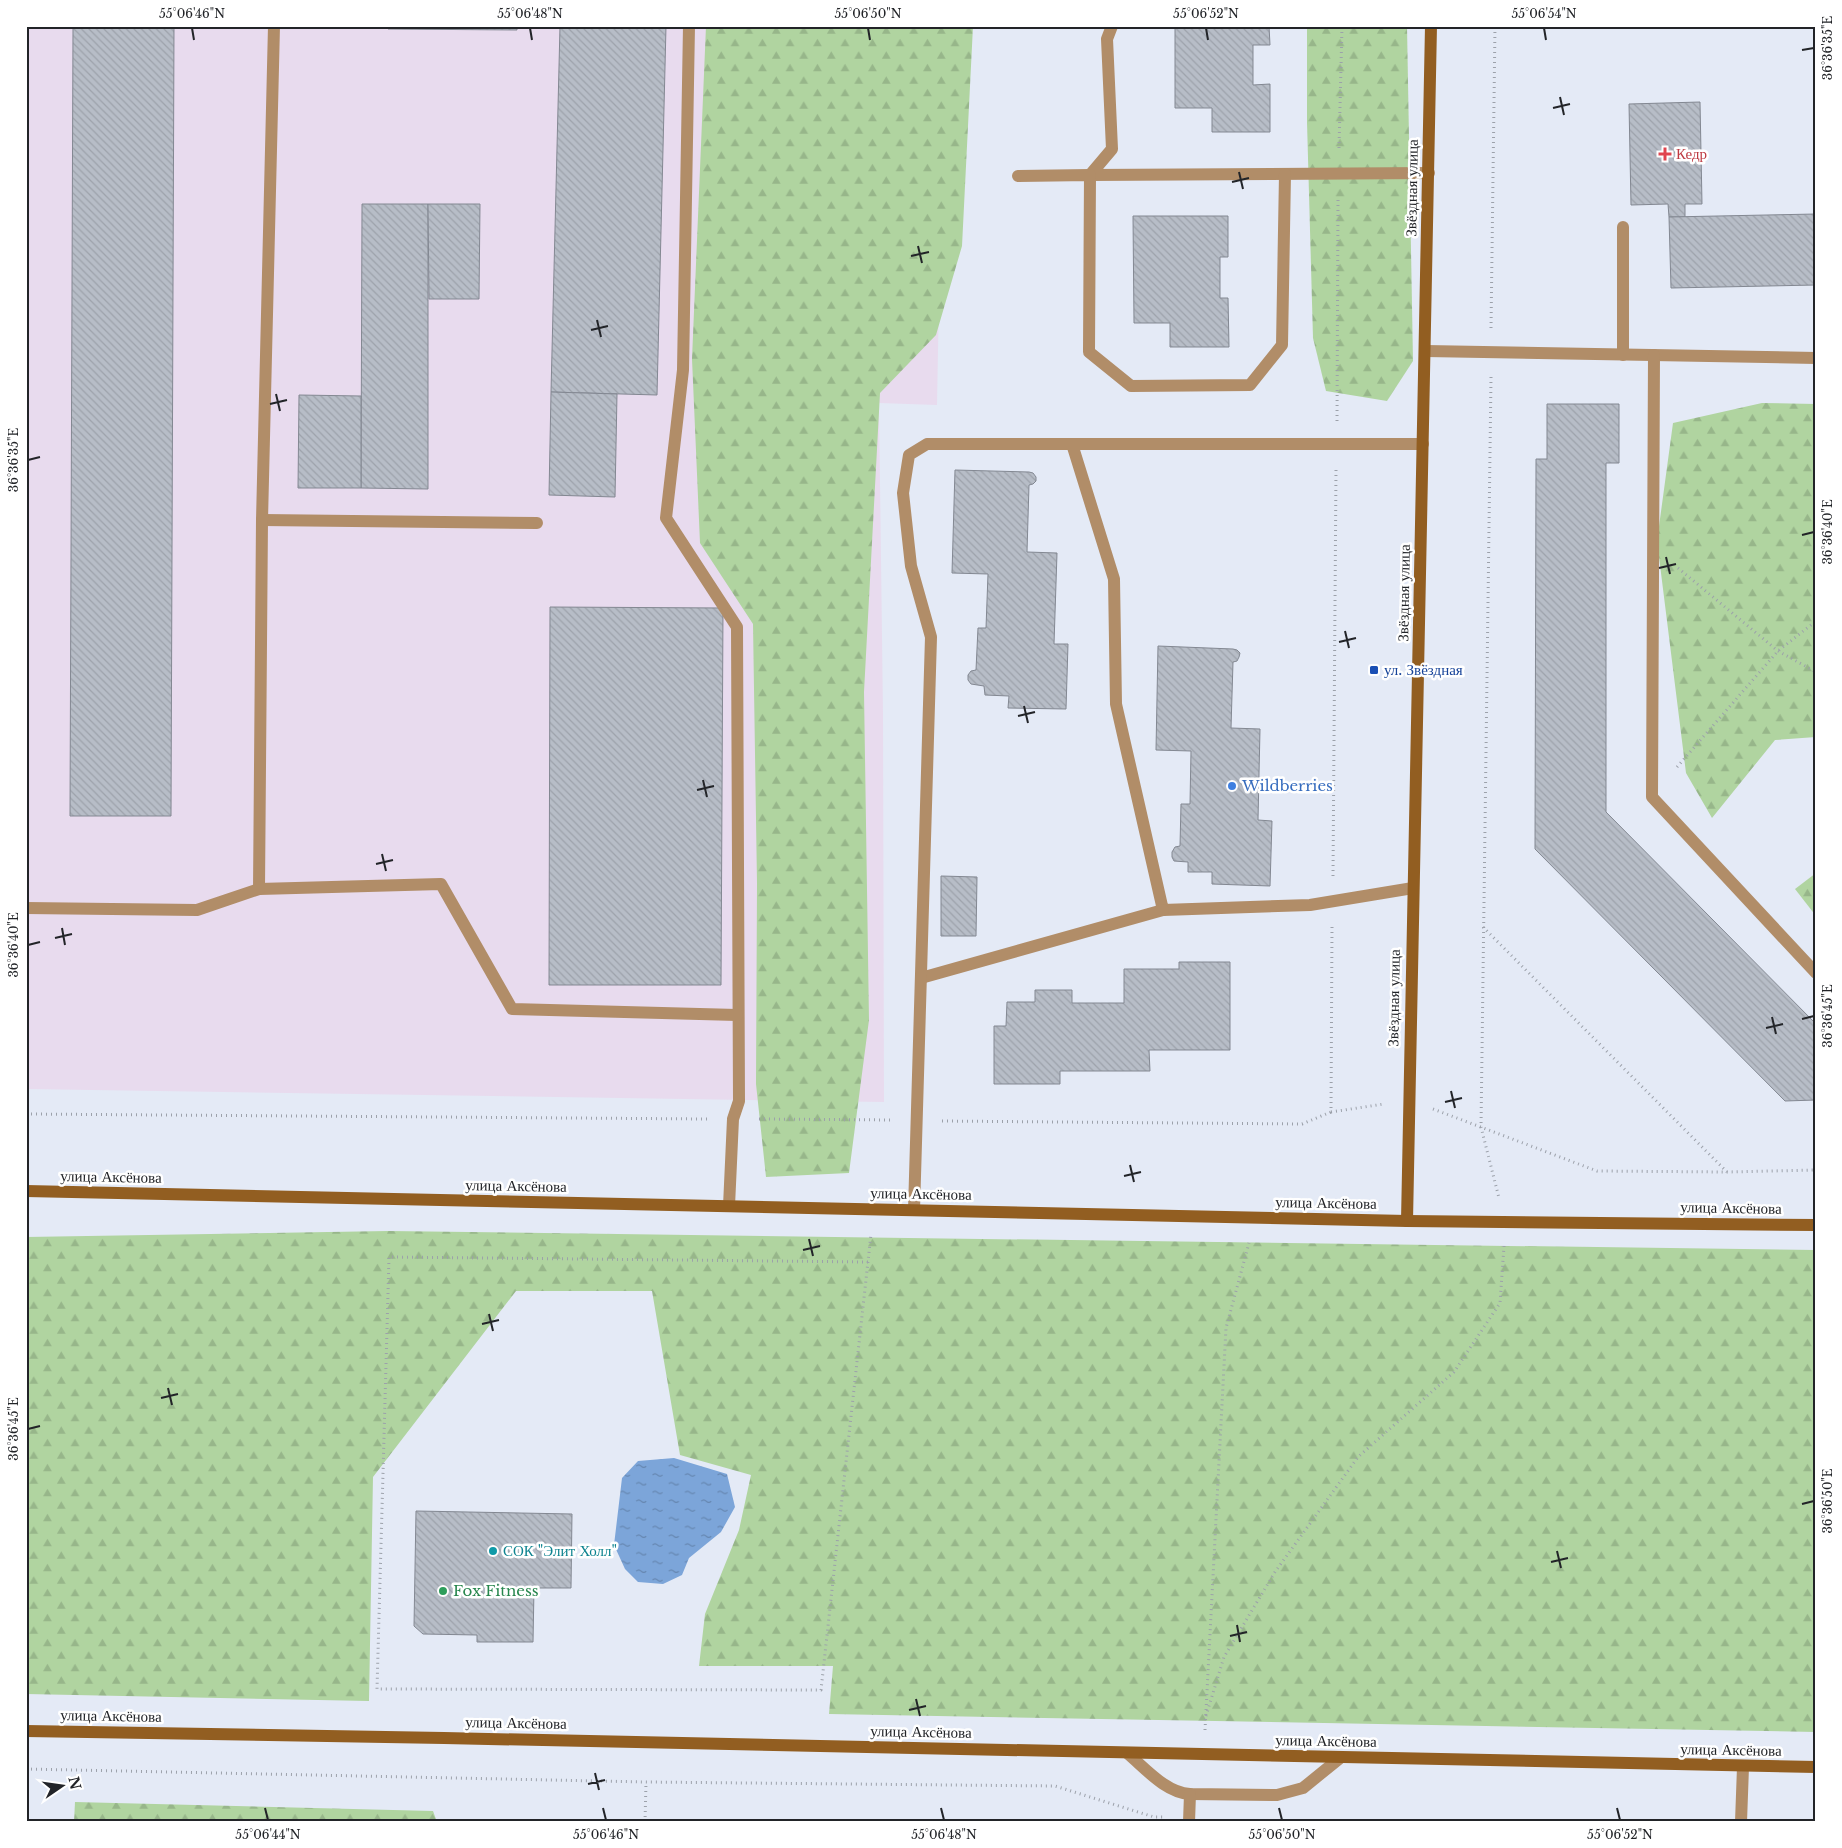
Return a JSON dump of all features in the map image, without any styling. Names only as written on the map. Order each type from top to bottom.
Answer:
[{"type":"street","points":[[259,889],[262,520],[274,26]]},
{"type":"street","points":[[689,26],[684,370],[666,518],[737,627],[737,1015],[739,1101],[733,1119],[729,1206]]},
{"type":"street","points":[[1112,26],[1106,40],[1112,150],[1090,175],[1089,352],[1131,386],[1250,385],[1282,345],[1285,174]]},
{"type":"street","name":"Звёздная улица","points":[[1407,1221],[1426,351],[1431,26]]},
{"type":"street","points":[[1018,176],[1429,173]]},
{"type":"street","points":[[1622,227],[1623,355]]},
{"type":"street","points":[[1426,351],[1816,358]]},
{"type":"street","points":[[1654,355],[1652,796],[1816,973]]},
{"type":"street","points":[[914,1210],[931,637],[911,566],[903,493],[909,455],[927,444],[1423,444]]},
{"type":"street","points":[[1072,444],[1114,579],[1116,704],[1163,910]]},
{"type":"street","points":[[262,520],[537,523]]},
{"type":"street","points":[[26,908],[197,910],[259,889],[441,884],[512,1009],[737,1015]]},
{"type":"street","points":[[921,978],[1163,910],[1310,905],[1413,888]]},
{"type":"street","name":"улица Аксёнова","points":[[26,1192],[1407,1221],[1816,1225]]},
{"type":"street","name":"улица Аксёнова","points":[[26,1731],[454,1738],[1743,1767],[1816,1767]]},
{"type":"street","points":[[1127,1753],[1165,1786],[1183,1794],[1277,1795],[1303,1788],[1340,1758]]},
{"type":"street","points":[[1741,1822],[1743,1767]]},
{"type":"street","points":[[1189,1820],[1190,1794]]},
{"type":"path","points":[[1206,1716],[1224,1657],[1275,1572],[1358,1456],[1454,1372],[1500,1303],[1505,1222],[1480,1127],[1495,26]]},
{"type":"path","points":[[1653,547],[1778,651],[1816,672]]},
{"type":"path","points":[[1652,796],[1778,651],[1816,621]]},
{"type":"path","points":[[1483,926],[1727,1172]]},
{"type":"path","points":[[26,1114],[1302,1124],[1331,1112]]},
{"type":"path","points":[[868,1262],[389,1257],[377,1689],[822,1690],[874,1209]]},
{"type":"path","points":[[1204,1755],[1226,1328],[1256,1218]]},
{"type":"path","points":[[26,1769],[646,1782],[1055,1786],[1154,1817],[1189,1820]]},
{"type":"path","points":[[646,1782],[646,1822]]},
{"type":"path","points":[[1284,1821],[1330,1822]]},
{"type":"shaded area","points":[[26,26],[944,26],[937,405],[879,403],[883,715],[884,1102],[26,1089]]},
{"type":"green space","points":[[706,26],[973,26],[962,246],[936,335],[880,393],[864,692],[869,1020],[849,1173],[766,1177],[756,1084],[757,883],[753,624],[700,543],[692,359]]},
{"type":"green space","points":[[1307,26],[1407,26],[1413,361],[1387,401],[1326,391],[1313,338],[1307,122]]},
{"type":"green space","points":[[1762,403],[1816,404],[1816,737],[1775,740],[1712,818],[1686,773],[1657,541],[1673,423]]},
{"type":"green space","points":[[1816,873],[1816,916],[1795,889]]},
{"type":"green space","points":[[388,1231],[1816,1250],[1816,1732],[829,1714],[833,1666],[699,1666],[705,1614],[739,1530],[751,1475],[680,1455],[652,1291],[516,1291],[373,1477],[369,1701],[26,1694],[26,1237]]},
{"type":"green space","points":[[75,1802],[433,1811],[437,1822],[74,1822]]},
{"type":"water","points":[[674,1458],[727,1474],[735,1507],[721,1532],[689,1558],[682,1575],[663,1584],[638,1582],[625,1569],[614,1545],[622,1478],[638,1461]]},
{"type":"building","points":[[73,26],[174,26],[171,816],[70,816]]},
{"type":"building","points":[[388,26],[517,26],[517,30],[388,29]]},
{"type":"building","points":[[560,26],[666,26],[657,395],[551,392]]},
{"type":"building","points":[[1175,26],[1269,26],[1270,45],[1253,45],[1253,85],[1270,84],[1270,132],[1212,132],[1212,108],[1175,108]]},
{"type":"building","name":"Кедр","points":[[1700,102],[1702,204],[1685,204],[1685,217],[1669,217],[1668,204],[1631,205],[1629,104]]},
{"type":"building","points":[[362,204],[428,204],[428,489],[361,488]]},
{"type":"building","points":[[428,204],[480,204],[479,299],[429,299]]},
{"type":"building","points":[[1816,214],[1816,285],[1671,288],[1669,217]]},
{"type":"building","points":[[1133,216],[1228,216],[1228,257],[1220,257],[1220,298],[1228,298],[1229,347],[1170,347],[1170,323],[1134,323]]},
{"type":"building","points":[[551,392],[617,394],[615,497],[549,495]]},
{"type":"building","points":[[299,395],[361,396],[361,488],[298,488]]},
{"type":"building","points":[[1547,404],[1619,404],[1619,463],[1606,463],[1606,812],[1816,1024],[1816,1100],[1785,1101],[1535,849],[1536,459],[1547,459]]},
{"type":"building","points":[[955,470],[1029,472],[1033,473],[1036,477],[1036,481],[1029,485],[1027,552],[1057,553],[1054,644],[1068,644],[1066,709],[1008,708],[1009,696],[985,695],[984,686],[971,684],[968,680],[968,675],[971,671],[976,670],[978,628],[986,628],[988,574],[952,573]]},
{"type":"building","points":[[550,607],[723,608],[721,985],[549,985]]},
{"type":"building","points":[[1158,646],[1233,649],[1240,653],[1237,661],[1233,662],[1231,728],[1260,729],[1258,820],[1272,821],[1270,886],[1212,884],[1212,872],[1188,872],[1188,862],[1174,861],[1172,857],[1175,847],[1180,846],[1181,804],[1190,804],[1191,751],[1156,750]]},
{"type":"building","points":[[941,876],[977,877],[976,936],[941,936]]},
{"type":"building","points":[[1179,962],[1230,962],[1230,1050],[1149,1050],[1150,1071],[1060,1071],[1060,1084],[994,1084],[994,1026],[1006,1026],[1007,1002],[1035,1002],[1035,990],[1072,990],[1072,1003],[1124,1003],[1124,969],[1179,969]]},
{"type":"building","name":"СОК \"Элит Холл\"","points":[[416,1511],[572,1514],[571,1588],[534,1588],[533,1642],[477,1642],[477,1635],[423,1634],[414,1626]]},
{"type":"place","name":"Кедр","points":[[1665,154]]},
{"type":"place","name":"ул. Звёздная","points":[[1374,670]]},
{"type":"place","name":"Wildberries","points":[[1232,786]]},
{"type":"place","name":"СОК \"Элит Холл\"","points":[[493,1551]]},
{"type":"place","name":"Fox Fitness","points":[[443,1591]]}]
